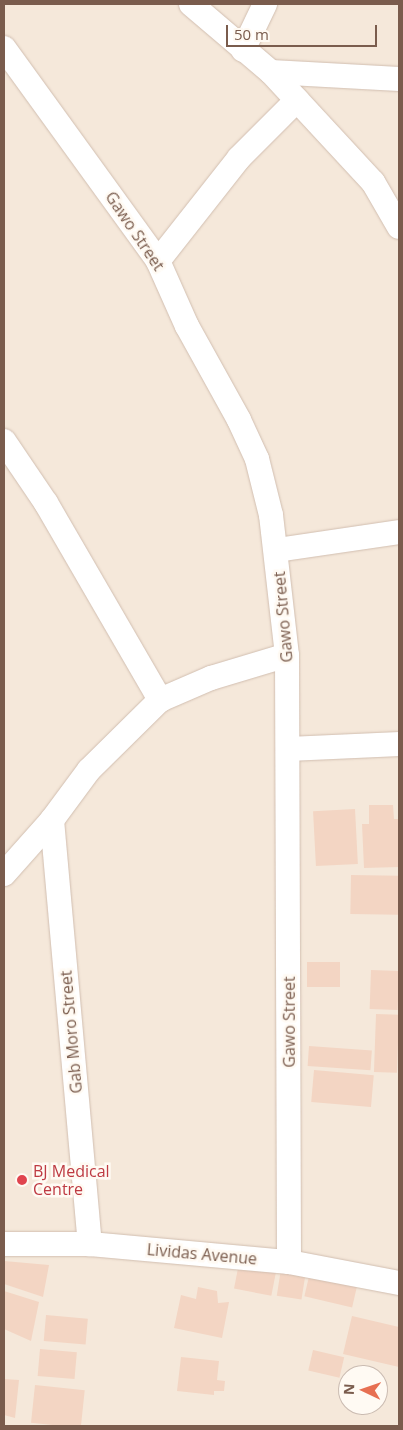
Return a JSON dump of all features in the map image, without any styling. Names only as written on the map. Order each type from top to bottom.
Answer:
[{"type":"street","points":[[191,4],[271,72],[373,182],[399,227]]},
{"type":"street","points":[[244,50],[265,4]]},
{"type":"street","name":"Gawo Street","points":[[4,48],[158,261],[187,326],[239,420],[257,459],[277,550],[287,655],[289,749],[289,1262]]},
{"type":"street","points":[[271,72],[399,79]]},
{"type":"street","points":[[158,261],[239,158],[297,100]]},
{"type":"street","points":[[4,441],[46,503],[160,700]]},
{"type":"street","points":[[277,550],[399,532]]},
{"type":"street","points":[[4,874],[52,820],[89,770],[160,700],[211,678],[287,655]]},
{"type":"street","points":[[289,749],[399,744]]},
{"type":"street","name":"Gab Moro Street","points":[[52,820],[90,1244]]},
{"type":"street","name":"Lividas Avenue","points":[[4,1244],[90,1244],[289,1262],[399,1283]]},
{"type":"shaded area","points":[[4,4],[399,4],[399,1426],[4,1426]]},
{"type":"building","points":[[369,805],[393,805],[394,819],[399,819],[399,867],[364,868],[362,824],[369,824]]},
{"type":"building","points":[[355,809],[358,864],[316,866],[313,811]]},
{"type":"building","points":[[351,875],[399,876],[398,915],[350,914]]},
{"type":"building","points":[[307,962],[340,962],[340,987],[307,987]]},
{"type":"building","points":[[371,970],[399,971],[398,1010],[370,1009]]},
{"type":"building","points":[[376,1014],[399,1015],[397,1073],[374,1072]]},
{"type":"building","points":[[309,1046],[372,1050],[370,1070],[308,1066]]},
{"type":"building","points":[[314,1070],[374,1075],[371,1107],[311,1102]]},
{"type":"building","points":[[4,1261],[49,1265],[43,1297],[4,1284]]},
{"type":"building","points":[[239,1263],[276,1270],[271,1296],[234,1289]]},
{"type":"building","points":[[281,1269],[306,1273],[301,1300],[277,1296]]},
{"type":"building","points":[[310,1272],[358,1283],[352,1307],[304,1296]]},
{"type":"building","points":[[198,1287],[217,1291],[218,1303],[229,1302],[222,1338],[174,1328],[181,1295],[196,1299]]},
{"type":"building","points":[[4,1291],[39,1302],[31,1341],[4,1329]]},
{"type":"building","points":[[46,1315],[88,1319],[86,1345],[44,1341]]},
{"type":"building","points":[[352,1316],[399,1327],[399,1367],[343,1354]]},
{"type":"building","points":[[40,1349],[77,1352],[75,1379],[38,1376]]},
{"type":"building","points":[[313,1350],[344,1357],[342,1365],[338,1365],[338,1377],[308,1370]]},
{"type":"building","points":[[181,1357],[219,1361],[217,1380],[225,1381],[224,1391],[214,1391],[214,1395],[177,1391]]},
{"type":"building","points":[[4,1379],[19,1380],[15,1418],[4,1415]]},
{"type":"building","points":[[35,1385],[85,1390],[81,1426],[31,1423]]},
{"type":"place","name":"BJ Medical Centre","points":[[22,1180]]}]
